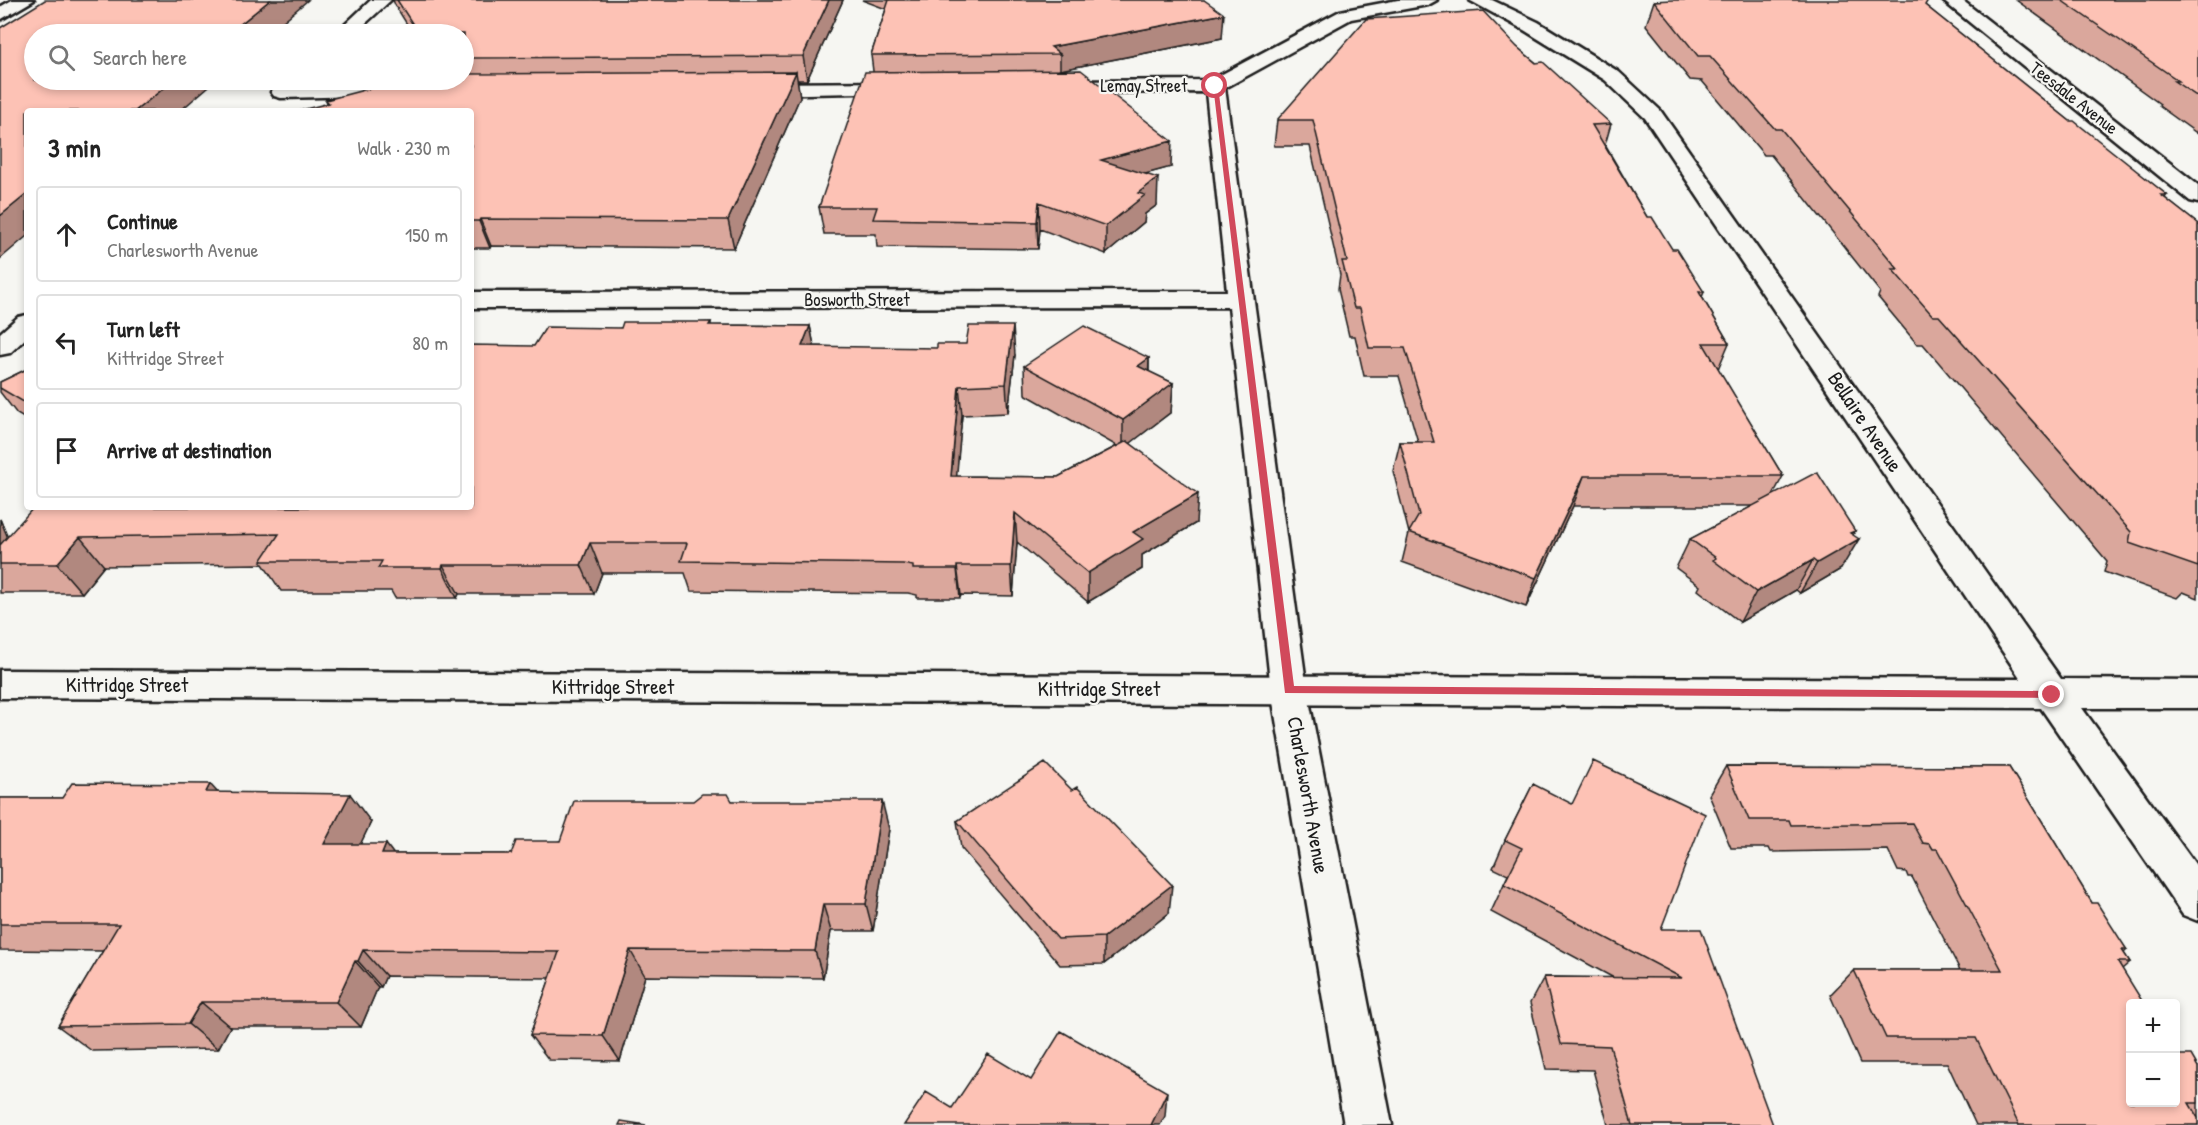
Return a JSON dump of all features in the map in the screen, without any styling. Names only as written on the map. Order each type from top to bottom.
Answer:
[{"type":"street","points":[[0,15],[25,0]]},
{"type":"street","points":[[355,24],[382,0]]},
{"type":"street","points":[[1215,86],[1346,15],[1428,0]]},
{"type":"street","name":"Bellaire Avenue","points":[[1478,0],[1531,26],[1612,76],[1653,114],[2052,695],[2198,902]]},
{"type":"street","name":"Teesdale Avenue","points":[[1951,0],[2198,196]]},
{"type":"street","name":"Lemay Street","points":[[1035,87],[1215,86]]},
{"type":"street","name":"Charlesworth Avenue","points":[[1215,86],[1243,299],[1289,690],[1368,1125]]},
{"type":"street","points":[[736,89],[927,88]]},
{"type":"street","points":[[281,92],[424,91]]},
{"type":"street","name":"Bosworth Street","points":[[474,300],[1243,299]]},
{"type":"street","points":[[0,347],[24,326]]},
{"type":"street","name":"Kittridge Street","points":[[0,684],[2198,694]]},
{"type":"building","points":[[45,0],[270,0],[240,24],[24,24],[24,90],[161,90],[139,108],[24,108],[24,196],[0,216],[0,28]]},
{"type":"building","points":[[397,0],[829,0],[803,56],[474,58],[474,24],[413,24]]},
{"type":"building","points":[[889,0],[1204,0],[1224,14],[1051,47],[1060,54],[871,55]]},
{"type":"building","points":[[1928,0],[1925,5],[2167,195],[2161,195],[2198,224],[2198,567],[2129,543],[2131,532],[1939,316],[1933,316],[1892,269],[1898,269],[1781,129],[1775,129],[1710,56],[1698,56],[1654,1]]},
{"type":"building","points":[[2061,0],[2198,0],[2198,97],[2174,81],[2179,81]]},
{"type":"building","points":[[1483,11],[1517,47],[1536,63],[1543,62],[1611,124],[1592,125],[1647,217],[1652,217],[1672,249],[1677,249],[1704,292],[1699,292],[1729,343],[1703,343],[1783,476],[1584,476],[1536,578],[1409,532],[1419,515],[1400,442],[1434,442],[1405,348],[1369,348],[1360,308],[1354,308],[1342,261],[1347,261],[1313,120],[1277,120],[1366,19]]},
{"type":"building","points":[[1081,70],[1172,141],[1101,160],[1158,178],[1138,193],[1145,195],[1106,226],[1039,202],[1037,222],[873,219],[877,207],[819,207],[865,72]]},
{"type":"building","points":[[796,72],[728,220],[480,219],[474,221],[474,108],[310,108],[329,103],[326,100],[364,90],[474,90],[474,74]]},
{"type":"building","points":[[623,322],[711,322],[709,325],[810,326],[802,346],[937,348],[937,344],[966,344],[969,326],[1013,326],[1006,384],[959,386],[951,476],[1058,477],[1127,441],[1198,494],[1133,532],[1143,539],[1088,573],[1015,513],[1011,566],[957,566],[957,569],[913,569],[913,566],[903,564],[681,561],[687,543],[590,543],[581,565],[443,565],[442,568],[378,568],[382,561],[261,561],[279,534],[80,537],[57,564],[0,564],[0,545],[31,510],[474,510],[474,345],[534,346],[546,327],[621,328]]},
{"type":"building","points":[[1084,326],[1149,358],[1138,366],[1173,383],[1123,420],[1024,366]]},
{"type":"building","points":[[24,370],[24,402],[0,388],[0,382]]},
{"type":"building","points":[[1817,472],[1855,531],[1850,533],[1859,539],[1817,563],[1813,560],[1756,592],[1713,560],[1716,558],[1690,539]]},
{"type":"building","points":[[1593,761],[1705,814],[1661,929],[1701,929],[1773,1125],[1632,1125],[1610,1046],[1561,1044],[1544,977],[1682,978],[1504,884],[1522,848],[1505,840],[1533,784],[1572,804]]},
{"type":"building","points":[[1045,763],[1072,790],[1077,787],[1172,885],[1104,937],[1058,939],[957,821]]},
{"type":"building","points":[[1726,766],[2009,767],[2092,903],[2097,903],[2127,950],[2122,950],[2130,962],[2118,962],[2141,999],[2126,999],[2126,1107],[2180,1107],[2180,1055],[2191,1055],[2198,1067],[2198,1103],[2189,1103],[2198,1118],[2198,1125],[2019,1125],[1976,1038],[1886,1038],[1854,970],[2002,970],[1937,849],[1933,849],[1930,844],[1923,843],[1912,823],[1791,825],[1789,820],[1749,820]]},
{"type":"building","points":[[72,783],[210,784],[206,792],[350,794],[324,844],[386,844],[382,854],[511,854],[516,841],[560,841],[574,801],[693,801],[702,794],[728,794],[732,801],[882,801],[866,904],[823,904],[815,951],[630,950],[603,1036],[530,1035],[559,952],[363,950],[358,961],[355,961],[336,1002],[201,1002],[188,1024],[58,1026],[119,924],[0,924],[0,798],[62,798]]},
{"type":"building","points":[[1061,1031],[1167,1092],[1151,1125],[904,1125],[926,1092],[952,1108],[988,1054],[1031,1080]]},
{"type":"building","points":[[621,1121],[646,1125],[619,1125]]},
{"type":"route","points":[[1215,86],[1243,299],[1289,690],[2052,695]]}]
